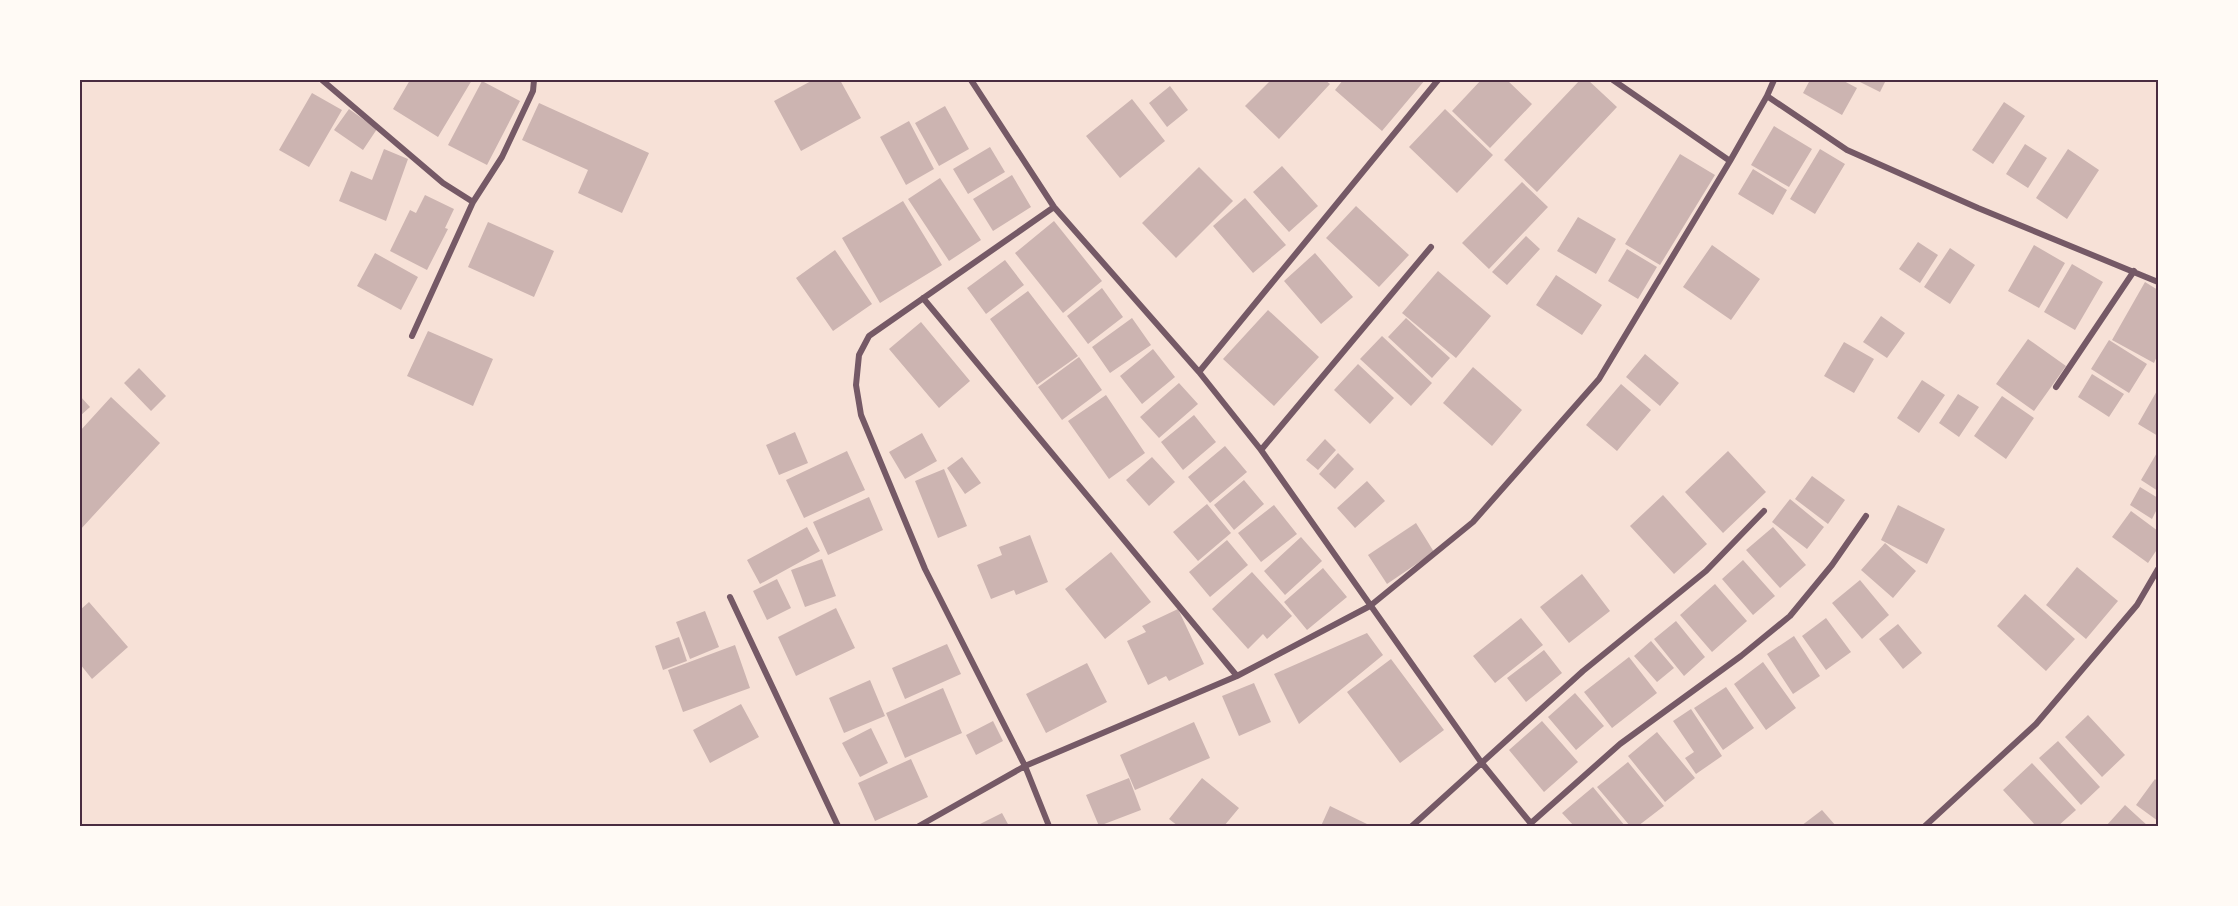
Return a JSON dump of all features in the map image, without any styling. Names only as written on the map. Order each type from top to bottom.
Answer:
[{"type":"street","points":[[322,80],[443,183],[473,202]]},
{"type":"street","points":[[412,336],[473,202],[502,157],[532,91],[534,80]]},
{"type":"street","points":[[971,80],[1054,207],[1199,372],[1261,450],[1481,762],[1532,825],[1620,744],[1741,656],[1790,616],[1832,565],[1866,516]]},
{"type":"street","points":[[1199,372],[1438,80]]},
{"type":"street","points":[[1613,80],[1730,161]]},
{"type":"street","points":[[919,826],[1025,766],[1237,676],[1370,606],[1473,522],[1599,379],[1730,161],[1774,80]]},
{"type":"street","points":[[1767,96],[1847,150],[1978,208],[2158,282]]},
{"type":"street","points":[[1049,826],[1025,766],[926,569],[861,415],[856,385],[859,355],[869,336],[1054,207]]},
{"type":"street","points":[[1261,450],[1431,247]]},
{"type":"street","points":[[2056,387],[2134,272]]},
{"type":"street","points":[[923,298],[1237,676]]},
{"type":"street","points":[[1412,826],[1583,671],[1707,571],[1764,511]]},
{"type":"street","points":[[1925,826],[2036,724],[2137,605],[2158,569]]},
{"type":"street","points":[[730,597],[838,826]]},
{"type":"building","points":[[410,80],[472,80],[438,137],[393,109]]},
{"type":"building","points":[[813,80],[840,80],[861,118],[801,151],[774,101]]},
{"type":"building","points":[[1271,80],[1325,80],[1330,84],[1279,139],[1245,106]]},
{"type":"building","points":[[1343,80],[1425,80],[1382,131],[1335,90]]},
{"type":"building","points":[[1481,80],[1507,80],[1532,104],[1490,148],[1452,111]]},
{"type":"building","points":[[1580,80],[1588,80],[1617,107],[1537,192],[1504,160]]},
{"type":"building","points":[[1810,80],[1842,80],[1857,88],[1842,115],[1803,93]]},
{"type":"building","points":[[1856,80],[1886,80],[1880,92]]},
{"type":"building","points":[[482,81],[520,101],[487,165],[448,145]]},
{"type":"building","points":[[1170,86],[1188,110],[1167,127],[1149,103]]},
{"type":"building","points":[[312,93],[342,110],[309,167],[279,150]]},
{"type":"building","points":[[1132,99],[1165,141],[1120,178],[1086,136]]},
{"type":"building","points":[[2004,102],[2025,116],[1993,164],[1972,150]]},
{"type":"building","points":[[539,103],[649,153],[622,213],[578,193],[588,170],[522,140]]},
{"type":"building","points":[[945,106],[969,149],[939,166],[915,123]]},
{"type":"building","points":[[349,109],[377,129],[363,150],[334,130]]},
{"type":"building","points":[[1445,109],[1493,155],[1457,193],[1409,147]]},
{"type":"building","points":[[909,121],[934,169],[906,185],[880,137]]},
{"type":"building","points":[[1774,126],[1812,149],[1789,187],[1751,165]]},
{"type":"building","points":[[2025,144],[2047,158],[2028,188],[2006,174]]},
{"type":"building","points":[[990,147],[1005,172],[968,194],[953,169]]},
{"type":"building","points":[[384,149],[408,159],[386,221],[339,201],[351,171],[372,180]]},
{"type":"building","points":[[1820,149],[1845,164],[1815,214],[1790,199]]},
{"type":"building","points":[[2068,149],[2099,170],[2067,219],[2036,198]]},
{"type":"building","points":[[1680,154],[1715,175],[1660,265],[1625,244]]},
{"type":"building","points":[[1282,166],[1318,206],[1289,232],[1253,192]]},
{"type":"building","points":[[1199,167],[1233,201],[1176,258],[1142,223]]},
{"type":"building","points":[[1753,169],[1787,190],[1773,215],[1738,194]]},
{"type":"building","points":[[1012,175],[1031,207],[993,231],[973,199]]},
{"type":"building","points":[[940,178],[981,240],[949,261],[908,199]]},
{"type":"building","points":[[1522,182],[1548,207],[1489,269],[1462,243]]},
{"type":"building","points":[[425,195],[454,209],[445,228],[448,229],[427,270],[390,251],[410,210],[416,213]]},
{"type":"building","points":[[1245,198],[1286,245],[1253,273],[1213,226]]},
{"type":"building","points":[[903,201],[942,265],[880,303],[842,238]]},
{"type":"building","points":[[1356,206],[1409,255],[1379,287],[1326,238]]},
{"type":"building","points":[[1578,217],[1616,239],[1596,274],[1557,251]]},
{"type":"building","points":[[1054,221],[1102,281],[1063,313],[1015,253]]},
{"type":"building","points":[[488,222],[554,251],[534,297],[468,267]]},
{"type":"building","points":[[1526,236],[1540,249],[1507,285],[1492,272]]},
{"type":"building","points":[[1918,242],[1938,255],[1920,283],[1899,269]]},
{"type":"building","points":[[1712,245],[1760,279],[1731,320],[1683,287]]},
{"type":"building","points":[[2034,245],[2065,263],[2039,308],[2008,291]]},
{"type":"building","points":[[1950,248],[1975,265],[1950,304],[1924,287]]},
{"type":"building","points":[[1627,249],[1657,267],[1638,299],[1608,281]]},
{"type":"building","points":[[835,250],[872,304],[833,331],[796,278]]},
{"type":"building","points":[[375,253],[418,277],[401,310],[357,286]]},
{"type":"building","points":[[1315,253],[1353,297],[1321,324],[1284,281]]},
{"type":"building","points":[[1005,260],[1024,285],[986,314],[967,288]]},
{"type":"building","points":[[2072,264],[2103,282],[2075,330],[2044,312]]},
{"type":"building","points":[[1438,271],[1491,316],[1456,358],[1402,313]]},
{"type":"building","points":[[1556,275],[1602,305],[1582,335],[1536,305]]},
{"type":"building","points":[[2145,282],[2158,290],[2158,354],[2154,363],[2112,340]]},
{"type":"building","points":[[1102,288],[1123,317],[1088,344],[1067,316]]},
{"type":"building","points":[[1028,291],[1078,356],[1037,385],[990,319]]},
{"type":"building","points":[[1268,310],[1319,357],[1274,406],[1223,359]]},
{"type":"building","points":[[1881,316],[1905,333],[1887,358],[1863,342]]},
{"type":"building","points":[[1132,318],[1151,345],[1110,373],[1092,347]]},
{"type":"building","points":[[1406,318],[1450,358],[1432,378],[1388,337]]},
{"type":"building","points":[[921,322],[970,381],[939,408],[889,349]]},
{"type":"building","points":[[428,331],[493,359],[473,406],[407,376]]},
{"type":"building","points":[[1382,336],[1432,383],[1411,406],[1360,359]]},
{"type":"building","points":[[2028,339],[2066,366],[2034,411],[1996,384]]},
{"type":"building","points":[[2109,340],[2147,364],[2129,393],[2091,369]]},
{"type":"building","points":[[1844,342],[1874,359],[1854,393],[1824,376]]},
{"type":"building","points":[[1153,349],[1175,377],[1142,404],[1120,376]]},
{"type":"building","points":[[1645,354],[1679,383],[1660,406],[1626,377]]},
{"type":"building","points":[[1079,357],[1102,390],[1062,420],[1038,387]]},
{"type":"building","points":[[1358,364],[1394,398],[1370,424],[1334,390]]},
{"type":"building","points":[[1473,367],[1522,410],[1492,446],[1443,403]]},
{"type":"building","points":[[139,368],[166,396],[151,411],[124,383]]},
{"type":"building","points":[[2092,374],[2124,394],[2109,417],[2078,397]]},
{"type":"building","points":[[1922,380],[1945,395],[1919,433],[1897,418]]},
{"type":"building","points":[[1179,383],[1198,404],[1159,438],[1140,417]]},
{"type":"building","points":[[1621,384],[1651,410],[1617,451],[1586,425]]},
{"type":"building","points":[[2158,389],[2158,436],[2138,424]]},
{"type":"building","points":[[1958,394],[1979,407],[1959,437],[1939,423]]},
{"type":"building","points":[[1106,395],[1145,453],[1109,479],[1068,421]]},
{"type":"building","points":[[80,396],[90,407],[80,416]]},
{"type":"building","points":[[2002,396],[2034,418],[2006,459],[1974,436]]},
{"type":"building","points":[[111,397],[160,443],[80,530],[80,431]]},
{"type":"building","points":[[1194,415],[1216,442],[1183,470],[1161,442]]},
{"type":"building","points":[[795,432],[808,463],[779,475],[766,445]]},
{"type":"building","points":[[922,433],[937,461],[905,479],[889,452]]},
{"type":"building","points":[[1325,439],[1336,450],[1318,470],[1306,460]]},
{"type":"building","points":[[1225,446],[1247,472],[1210,503],[1188,477]]},
{"type":"building","points":[[847,451],[865,490],[804,518],[786,480]]},
{"type":"building","points":[[1728,451],[1766,492],[1723,533],[1685,492]]},
{"type":"building","points":[[2158,451],[2158,491],[2141,480]]},
{"type":"building","points":[[1338,453],[1354,469],[1335,489],[1319,474]]},
{"type":"building","points":[[962,457],[981,483],[965,494],[947,468]]},
{"type":"building","points":[[1152,457],[1175,482],[1149,506],[1126,480]]},
{"type":"building","points":[[944,469],[967,526],[938,538],[915,481]]},
{"type":"building","points":[[1812,476],[1845,500],[1828,524],[1795,499]]},
{"type":"building","points":[[1244,480],[1264,504],[1234,530],[1214,505]]},
{"type":"building","points":[[1367,481],[1385,501],[1355,528],[1337,508]]},
{"type":"building","points":[[2140,487],[2158,498],[2158,507],[2152,519],[2130,505]]},
{"type":"building","points":[[1663,495],[1707,544],[1674,574],[1630,526]]},
{"type":"building","points":[[869,497],[883,530],[828,555],[813,522]]},
{"type":"building","points":[[1790,499],[1824,527],[1807,549],[1772,522]]},
{"type":"building","points":[[1207,504],[1231,533],[1198,561],[1173,532]]},
{"type":"building","points":[[1274,505],[1297,534],[1261,562],[1238,533]]},
{"type":"building","points":[[1898,505],[1945,529],[1927,564],[1881,540]]},
{"type":"building","points":[[2131,511],[2158,531],[2158,548],[2148,563],[2112,537]]},
{"type":"building","points":[[1416,523],[1434,552],[1387,584],[1368,555]]},
{"type":"building","points":[[807,527],[820,551],[760,584],[747,560]]},
{"type":"building","points":[[1773,527],[1806,565],[1780,588],[1746,550]]},
{"type":"building","points":[[1030,535],[1048,582],[1016,595],[1014,590],[991,599],[977,565],[1002,555],[999,547]]},
{"type":"building","points":[[1301,537],[1322,561],[1285,595],[1264,571]]},
{"type":"building","points":[[1227,540],[1248,565],[1210,597],[1189,572]]},
{"type":"building","points":[[1885,543],[1916,571],[1893,598],[1861,570]]},
{"type":"building","points":[[1111,552],[1151,602],[1105,639],[1065,589]]},
{"type":"building","points":[[822,559],[836,596],[805,607],[791,570]]},
{"type":"building","points":[[1743,560],[1775,596],[1753,615],[1722,579]]},
{"type":"building","points":[[2077,567],[2118,601],[2086,639],[2046,605]]},
{"type":"building","points":[[1323,568],[1347,597],[1307,630],[1284,602]]},
{"type":"building","points":[[1252,572],[1292,616],[1267,639],[1263,634],[1248,649],[1212,609]]},
{"type":"building","points":[[1582,574],[1610,611],[1569,643],[1540,607]]},
{"type":"building","points":[[777,579],[791,608],[767,620],[753,591]]},
{"type":"building","points":[[1860,580],[1889,615],[1862,639],[1832,603]]},
{"type":"building","points":[[1715,584],[1747,621],[1712,652],[1680,615]]},
{"type":"building","points":[[2025,594],[2075,639],[2046,671],[1997,626]]},
{"type":"building","points":[[89,602],[128,647],[92,679],[80,664],[80,610]]},
{"type":"building","points":[[836,608],[855,648],[796,676],[778,637]]},
{"type":"building","points":[[1178,609],[1204,664],[1169,681],[1166,676],[1148,685],[1127,641],[1146,632],[1142,626]]},
{"type":"building","points":[[705,611],[719,647],[690,659],[676,622]]},
{"type":"building","points":[[1521,618],[1543,645],[1495,683],[1473,656]]},
{"type":"building","points":[[1826,618],[1851,652],[1826,670],[1802,636]]},
{"type":"building","points":[[1676,621],[1705,657],[1684,676],[1654,639]]},
{"type":"building","points":[[1898,624],[1922,653],[1903,669],[1879,639]]},
{"type":"building","points":[[1367,633],[1383,655],[1299,724],[1274,674]]},
{"type":"building","points":[[1794,636],[1820,676],[1793,694],[1767,654]]},
{"type":"building","points":[[679,637],[687,661],[663,670],[655,646]]},
{"type":"building","points":[[1651,641],[1674,668],[1657,682],[1634,656]]},
{"type":"building","points":[[947,644],[961,674],[905,699],[892,668]]},
{"type":"building","points":[[735,645],[750,688],[683,712],[668,670]]},
{"type":"building","points":[[1544,650],[1562,673],[1526,702],[1507,678]]},
{"type":"building","points":[[1629,657],[1657,693],[1612,728],[1584,692]]},
{"type":"building","points":[[1391,659],[1444,730],[1400,763],[1347,692]]},
{"type":"building","points":[[1763,662],[1796,708],[1766,730],[1734,684]]},
{"type":"building","points":[[1087,663],[1107,702],[1046,733],[1026,694]]},
{"type":"building","points":[[870,680],[885,716],[844,733],[829,698]]},
{"type":"building","points":[[1254,683],[1271,722],[1239,736],[1222,696]]},
{"type":"building","points":[[1726,687],[1754,728],[1723,750],[1694,708]]},
{"type":"building","points":[[943,688],[962,733],[905,758],[886,713]]},
{"type":"building","points":[[1575,693],[1604,726],[1576,750],[1548,717]]},
{"type":"building","points":[[741,704],[759,737],[710,763],[693,730]]},
{"type":"building","points":[[1691,709],[1722,756],[1696,774],[1685,758],[1694,752],[1673,721]]},
{"type":"building","points":[[2088,715],[2125,755],[2102,777],[2065,737]]},
{"type":"building","points":[[993,721],[1003,741],[976,755],[966,735]]},
{"type":"building","points":[[1542,721],[1578,762],[1544,792],[1509,750]]},
{"type":"building","points":[[1194,722],[1210,758],[1135,790],[1120,755]]},
{"type":"building","points":[[871,728],[888,763],[860,777],[842,743]]},
{"type":"building","points":[[1657,732],[1695,778],[1665,802],[1628,756]]},
{"type":"building","points":[[2058,741],[2100,787],[2081,805],[2039,758]]},
{"type":"building","points":[[911,759],[928,797],[875,821],[858,783]]},
{"type":"building","points":[[1628,762],[1664,806],[1638,826],[1630,826],[1597,787]]},
{"type":"building","points":[[2032,763],[2076,810],[2058,826],[2036,826],[2003,790]]},
{"type":"building","points":[[1129,778],[1141,810],[1099,826],[1086,795]]},
{"type":"building","points":[[1202,778],[1239,808],[1224,826],[1178,826],[1169,819]]},
{"type":"building","points":[[2155,779],[2158,782],[2158,821],[2136,805]]},
{"type":"building","points":[[1593,787],[1625,826],[1574,826],[1562,813]]},
{"type":"building","points":[[2125,805],[2148,826],[2106,826]]},
{"type":"building","points":[[1330,806],[1367,824],[1366,826],[1321,826]]},
{"type":"building","points":[[1822,810],[1836,826],[1801,826]]},
{"type":"building","points":[[1002,813],[1009,826],[976,826]]}]
